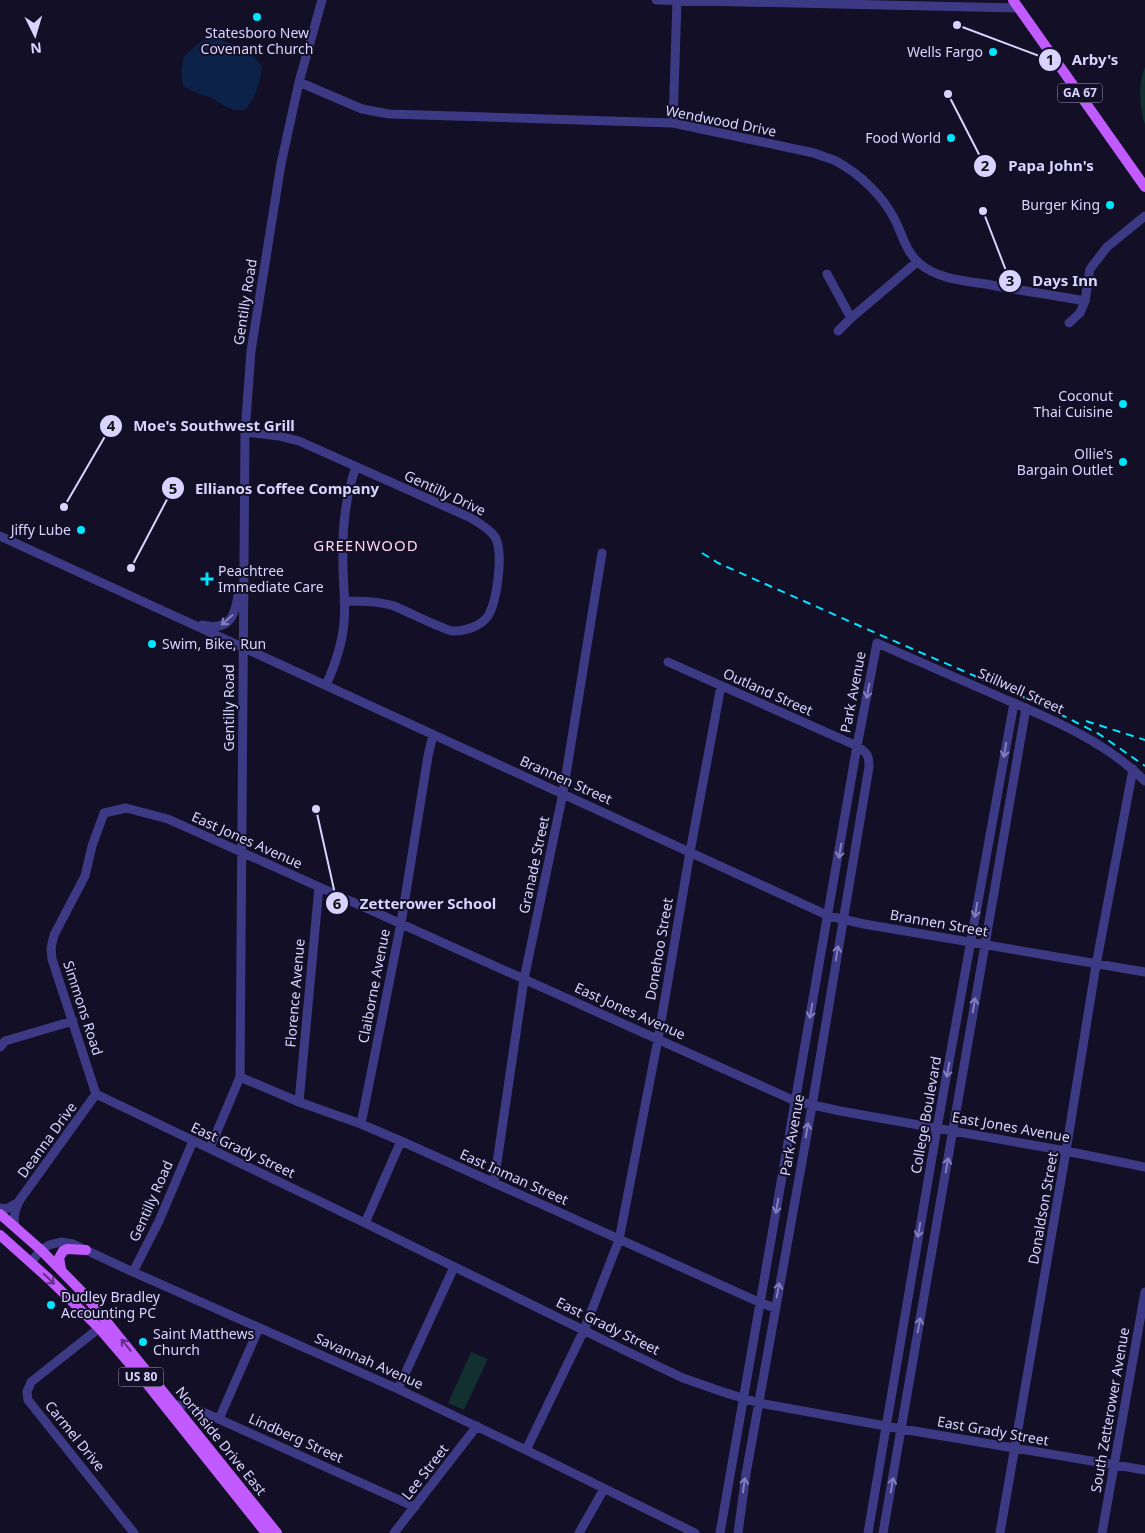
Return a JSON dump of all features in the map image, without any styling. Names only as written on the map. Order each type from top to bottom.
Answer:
[{"type":"main road","name":"GA 67","points":[[1016,4],[1145,187]]},
{"type":"main road","name":"Northside Drive East","points":[[0,1214],[62,1270],[85,1295],[103,1325],[277,1533]]},
{"type":"main road","name":"Northside Drive East","points":[[0,1235],[103,1325]]},
{"type":"main road","points":[[62,1270],[59,1258],[63,1251],[67,1249],[86,1250]]},
{"type":"main road","name":"Northside Drive East","points":[[169,1406],[266,1533]]},
{"type":"street","name":"Gentilly Road","points":[[210,1148],[240,1077],[245,432],[251,351],[280,172],[300,82],[322,0]]},
{"type":"street","points":[[656,0],[1016,4]]},
{"type":"street","points":[[673,123],[677,1]]},
{"type":"street","name":"Wendwood Drive","points":[[300,82],[362,109],[389,114],[673,123],[814,153],[836,161],[863,181],[886,204],[904,242],[918,262],[929,271],[964,281],[1085,301]]},
{"type":"street","points":[[1069,324],[1080,313],[1085,301],[1090,269],[1107,247],[1145,216]]},
{"type":"street","points":[[838,331],[918,262]]},
{"type":"street","points":[[827,274],[851,318]]},
{"type":"street","name":"Gentilly Drive","points":[[245,432],[280,436],[299,441],[458,512],[483,526],[495,536],[499,550],[499,567],[494,596],[488,616],[479,624],[469,629],[452,632],[393,606],[379,603],[344,601]]},
{"type":"street","points":[[326,685],[334,668],[341,644],[344,622],[343,525],[346,500],[356,467]]},
{"type":"street","name":"Brannen Street","points":[[0,536],[829,916],[1096,965],[1145,972]]},
{"type":"street","points":[[183,620],[212,627],[224,624],[232,618],[237,604],[245,540]]},
{"type":"street","name":"Granade Street","points":[[494,1183],[524,978],[563,793],[602,553]]},
{"type":"street","name":"Stillwell Street","points":[[877,643],[1074,730],[1103,747],[1133,769],[1145,781]]},
{"type":"street","name":"Park Avenue","points":[[720,1533],[829,916],[857,746],[877,643]]},
{"type":"street","name":"Outland Street","points":[[668,662],[857,746]]},
{"type":"street","name":"Donehoo Street","points":[[584,1330],[619,1240],[658,1039],[721,686]]},
{"type":"street","name":"College Boulevard","points":[[868,1533],[937,1128],[1014,703]]},
{"type":"street","name":"College Boulevard","points":[[883,1533],[1026,708]]},
{"type":"street","name":"Claiborne Avenue","points":[[361,1124],[400,923],[433,735]]},
{"type":"street","name":"Park Avenue","points":[[738,1533],[746,1474],[812,1106],[869,767],[867,753],[857,746]]},
{"type":"street","name":"Donaldson Street","points":[[1000,1533],[1096,965],[1133,769]]},
{"type":"street","name":"East Jones Avenue","points":[[126,808],[168,819],[524,978],[795,1102],[1145,1167]]},
{"type":"street","name":"Simmons Road","points":[[96,1094],[52,959],[51,948],[54,935],[85,876],[92,846],[104,813],[126,808]]},
{"type":"street","name":"Florence Avenue","points":[[299,1102],[319,887]]},
{"type":"street","points":[[0,1046],[5,1041],[73,1021]]},
{"type":"street","name":"East Inman Street","points":[[240,1077],[401,1141],[619,1240],[775,1308]]},
{"type":"street","name":"East Grady Street","points":[[96,1094],[683,1378],[759,1403],[1145,1470]]},
{"type":"street","name":"Deanna Drive","points":[[15,1226],[13,1219],[19,1201],[96,1094]]},
{"type":"street","name":"Gentilly Road","points":[[133,1272],[159,1221],[192,1141]]},
{"type":"street","points":[[365,1223],[401,1141]]},
{"type":"street","points":[[0,1208],[6,1209],[19,1201]]},
{"type":"street","name":"Savannah Avenue","points":[[41,1250],[49,1245],[61,1242],[73,1244],[398,1389],[695,1533]]},
{"type":"street","points":[[31,1262],[41,1250]]},
{"type":"street","points":[[398,1389],[454,1267]]},
{"type":"street","name":"South Zetterower Avenue","points":[[1102,1533],[1145,1292]]},
{"type":"street","name":"Carmel Drive","points":[[103,1325],[31,1382],[28,1400],[134,1533]]},
{"type":"street","points":[[219,1419],[259,1328]]},
{"type":"street","points":[[526,1450],[584,1330]]},
{"type":"street","name":"Lindberg Street","points":[[169,1406],[185,1404],[415,1507]]},
{"type":"street","name":"Lee Street","points":[[394,1533],[477,1426]]},
{"type":"street","points":[[579,1533],[604,1489]]},
{"type":"green space","points":[[1145,67],[1145,125],[1141,111],[1140,96],[1141,81]]},
{"type":"green space","points":[[471,1352],[488,1359],[464,1410],[448,1403]]},
{"type":"water","points":[[207,38],[218,39],[248,49],[262,67],[257,90],[245,110],[234,110],[226,107],[210,97],[184,87],[182,68],[184,56]]},
{"type":"railway","points":[[702,553],[718,563],[1044,706],[1099,734],[1145,766]]},
{"type":"railway","points":[[1086,721],[1145,740]]},
{"type":"place","name":"Statesboro New Covenant Church","points":[[257,17]]},
{"type":"place","name":"Arby's","points":[[957,25]]},
{"type":"place","name":"Wells Fargo","points":[[993,52]]},
{"type":"place","name":"Papa John's","points":[[948,94]]},
{"type":"place","name":"Food World","points":[[951,138]]},
{"type":"place","name":"Burger King","points":[[1110,205]]},
{"type":"place","name":"Days Inn","points":[[983,211]]},
{"type":"place","name":"Coconut Thai Cuisine","points":[[1123,404]]},
{"type":"place","name":"Ollie's Bargain Outlet","points":[[1123,462]]},
{"type":"place","name":"Moe's Southwest Grill","points":[[64,507]]},
{"type":"place","name":"Jiffy Lube","points":[[81,530]]},
{"type":"place","name":"Ellianos Coffee Company","points":[[131,568]]},
{"type":"place","name":"Peachtree Immediate Care","points":[[207,579]]},
{"type":"place","name":"Swim, Bike, Run","points":[[152,644]]},
{"type":"place","name":"Zetterower School","points":[[316,809]]},
{"type":"place","name":"Dudley Bradley Accounting PC","points":[[51,1305]]},
{"type":"place","name":"Saint Matthews Church","points":[[143,1342]]},
{"type":"district","name":"GREENWOOD","points":[[366,546]]}]
